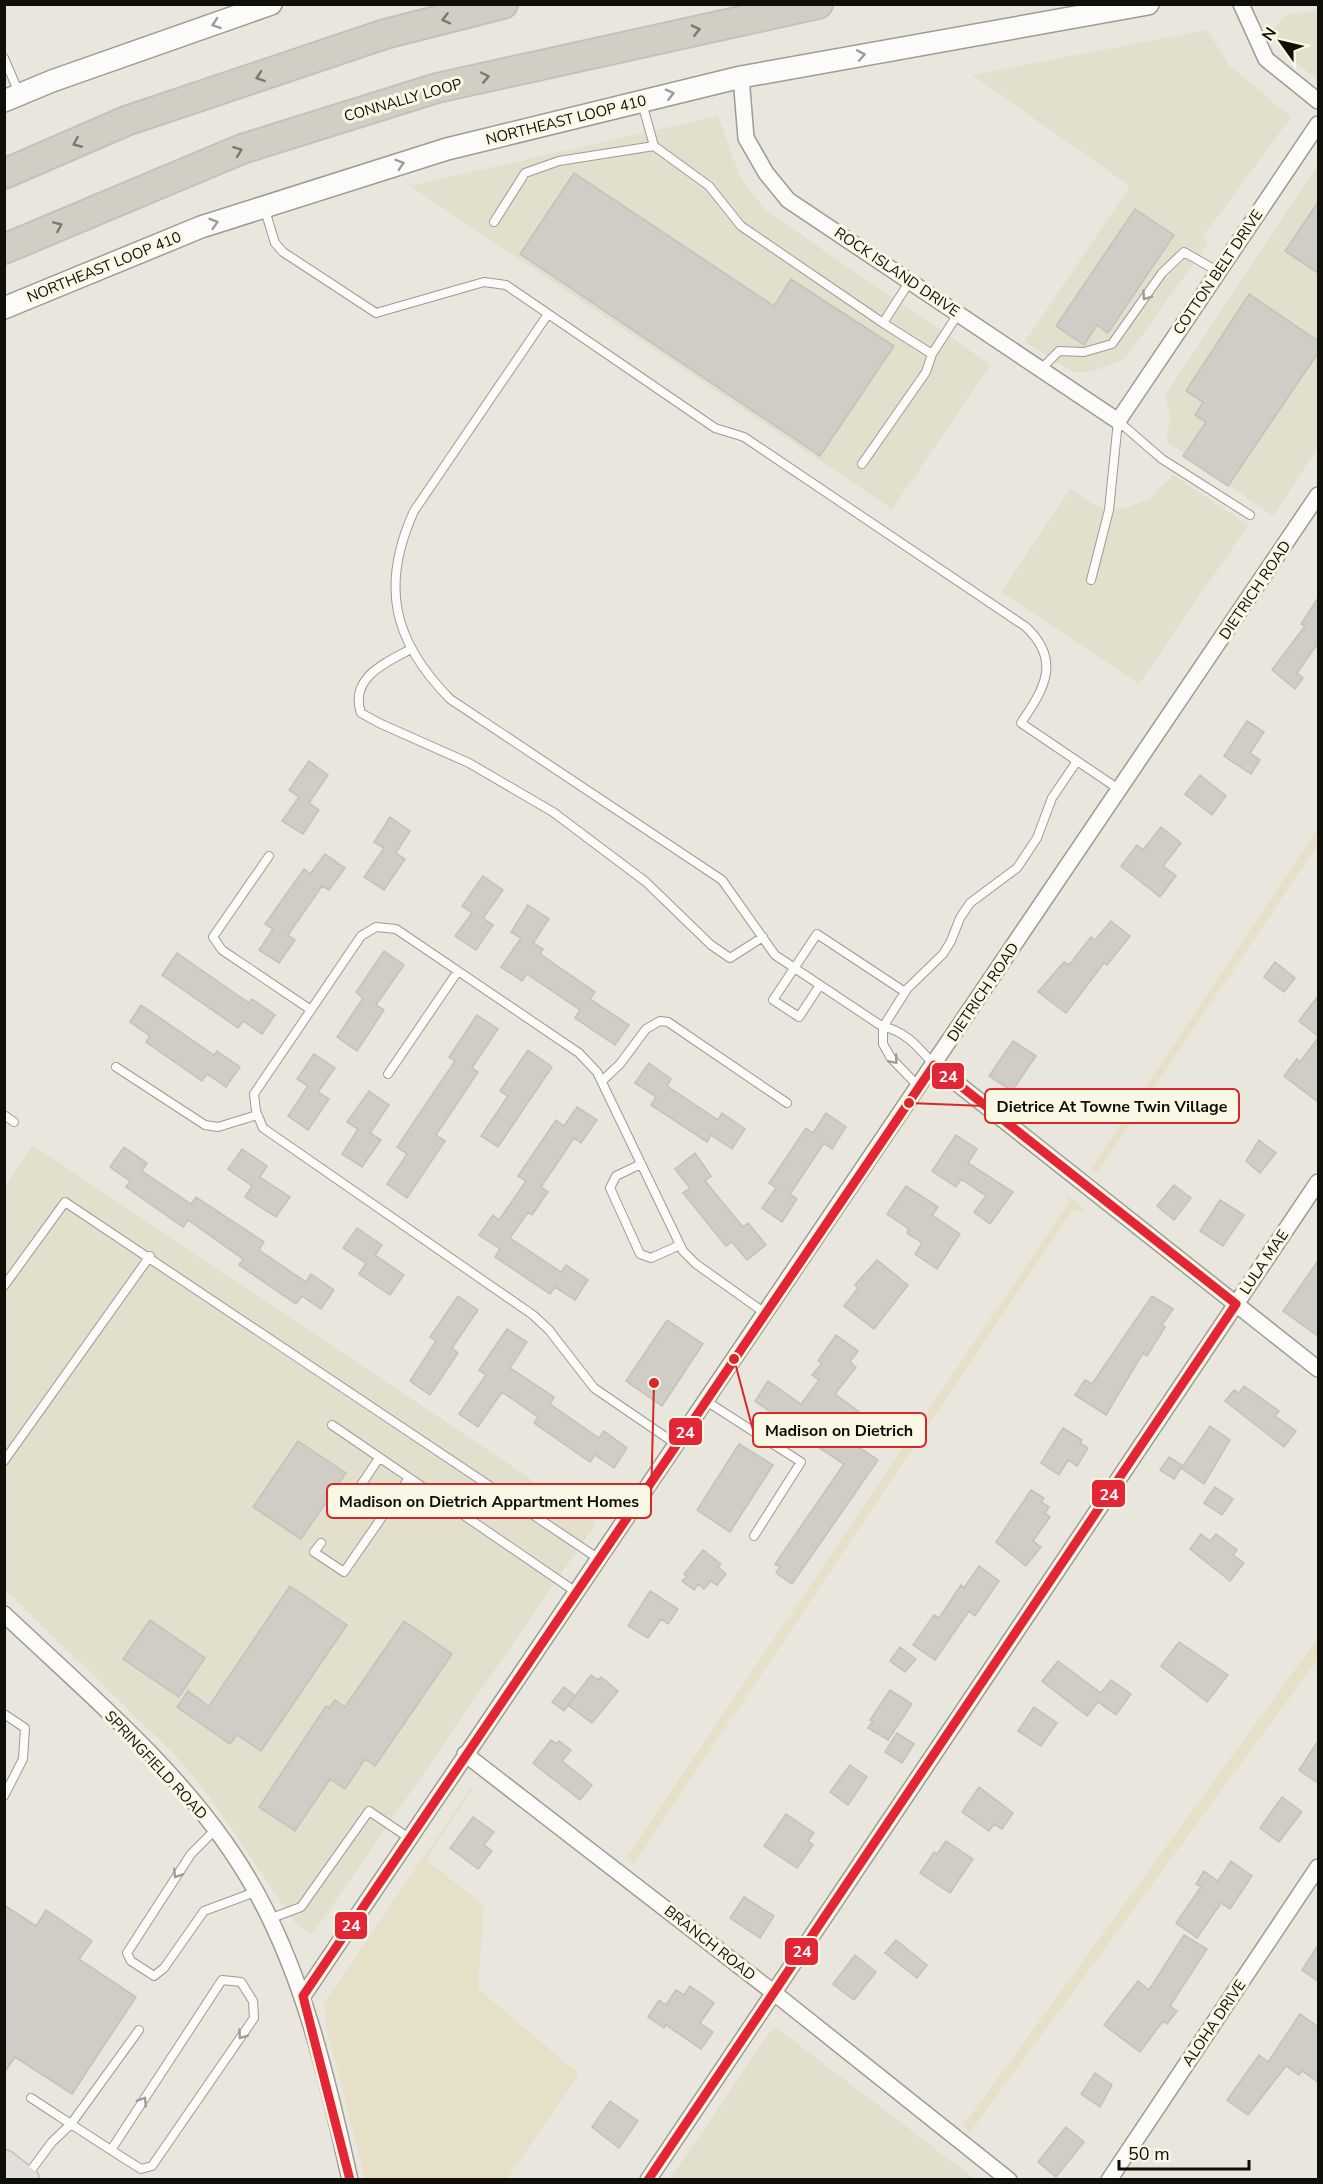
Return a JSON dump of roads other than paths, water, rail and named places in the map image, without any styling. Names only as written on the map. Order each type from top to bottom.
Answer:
[{"type":"highway","points":[[4,174],[138,118],[385,34],[503,4]]},
{"type":"highway","name":"CONNALLY LOOP","points":[[4,249],[242,149],[437,88],[818,4]]},
{"type":"main road","points":[[12,98],[271,4]]},
{"type":"main road","name":"NORTHEAST LOOP 410","points":[[4,308],[201,227],[447,149],[741,77],[1148,4]]},
{"type":"main road","points":[[4,2162],[26,2179]]},
{"type":"street","points":[[1240,4],[1266,59],[1317,98]]},
{"type":"street","name":"ROCK ISLAND DRIVE","points":[[741,77],[746,138],[766,173],[788,200],[1118,421]]},
{"type":"street","name":"COTTON BELT DRIVE","points":[[1118,421],[1318,124]]},
{"type":"street","name":"DIETRICH ROAD","points":[[303,1996],[465,1754],[920,1087],[1318,495]]},
{"type":"street","points":[[934,1065],[1318,1369]]},
{"type":"street","name":"LULA MAE","points":[[648,2180],[1318,1182]]},
{"type":"street","name":"SPRINGFIELD ROAD","points":[[4,1614],[129,1733],[200,1809],[255,1892],[303,1996],[350,2180]]},
{"type":"street","name":"BRANCH ROAD","points":[[465,1754],[773,1992],[1009,2180]]},
{"type":"street","name":"ALOHA DRIVE","points":[[1109,2180],[1318,1867]]},
{"type":"lane","points":[[4,58],[12,98]]},
{"type":"lane","points":[[642,101],[654,146],[709,186],[741,226],[932,354]]},
{"type":"lane","points":[[494,222],[525,172],[559,161],[654,146]]},
{"type":"lane","points":[[264,207],[275,243],[283,252],[376,313],[484,282],[506,285],[716,428],[744,437],[1026,627],[1037,637],[1043,650],[1046,676],[1044,689],[1022,723],[1120,790]]},
{"type":"lane","points":[[1041,369],[1059,351],[1084,352],[1112,344],[1162,273],[1184,252],[1219,272]]},
{"type":"lane","points":[[883,322],[910,282]]},
{"type":"lane","points":[[548,314],[414,511],[403,536],[396,566],[396,596],[401,628],[411,649],[430,680],[450,699],[722,880],[775,955],[883,1027],[892,1028],[915,1043],[934,1065]]},
{"type":"lane","points":[[862,464],[926,372],[932,354],[958,314]]},
{"type":"lane","points":[[1118,421],[1162,459],[1250,515]]},
{"type":"lane","points":[[1090,580],[1109,510],[1118,421]]},
{"type":"lane","points":[[411,649],[379,666],[363,683],[357,700],[362,713],[379,723],[469,763],[553,812],[646,882],[711,945],[730,958],[763,937]]},
{"type":"lane","points":[[920,1087],[891,1058],[883,1044],[883,1027],[905,993],[943,954],[969,903],[1017,868],[1037,838],[1052,798],[1077,761]]},
{"type":"lane","points":[[269,856],[213,937],[222,950],[311,1010]]},
{"type":"lane","points":[[676,1444],[594,1388],[549,1330],[533,1315],[263,1128],[254,1094],[361,936],[376,927],[396,929],[579,1053],[597,1072],[602,1081],[680,1245],[696,1264],[765,1313]]},
{"type":"lane","points":[[820,985],[799,1017],[773,1000],[817,934],[905,993]]},
{"type":"lane","points":[[388,1074],[458,971]]},
{"type":"lane","points":[[602,1081],[620,1064],[646,1029],[660,1021],[668,1023],[788,1103]]},
{"type":"lane","points":[[116,1067],[205,1125],[218,1126],[258,1116]]},
{"type":"lane","points":[[4,1115],[14,1122]]},
{"type":"lane","points":[[642,1164],[616,1176],[610,1188],[640,1254],[651,1258],[680,1245]]},
{"type":"lane","points":[[4,1286],[65,1202],[150,1256],[598,1559]]},
{"type":"lane","points":[[4,1461],[150,1256]]},
{"type":"lane","points":[[706,1401],[801,1462],[754,1536]]},
{"type":"lane","points":[[332,1425],[576,1592]]},
{"type":"lane","points":[[355,1494],[379,1458]]},
{"type":"lane","points":[[321,1543],[314,1552],[344,1572],[409,1478]]},
{"type":"lane","points":[[4,1714],[25,1728],[23,1759],[4,1796]]},
{"type":"lane","points":[[269,1919],[301,1907],[369,1811],[409,1838]]},
{"type":"lane","points":[[215,1830],[191,1854],[133,1943],[127,1953],[131,1961],[154,1976],[164,1968],[204,1911],[225,1901],[255,1892]]},
{"type":"lane","points":[[31,2098],[111,2150],[141,2169],[152,2166],[254,2018],[253,2001],[241,1982],[222,1980],[111,2150]]},
{"type":"lane","points":[[26,2179],[52,2142],[71,2124],[138,2030]]},
{"type":"place","name":"Dietrice At Towne Twin Village","points":[[909,1103]]},
{"type":"place","name":"Madison on Dietrich","points":[[734,1359]]},
{"type":"place","name":"Madison on Dietrich Appartment Homes","points":[[654,1383]]}]
